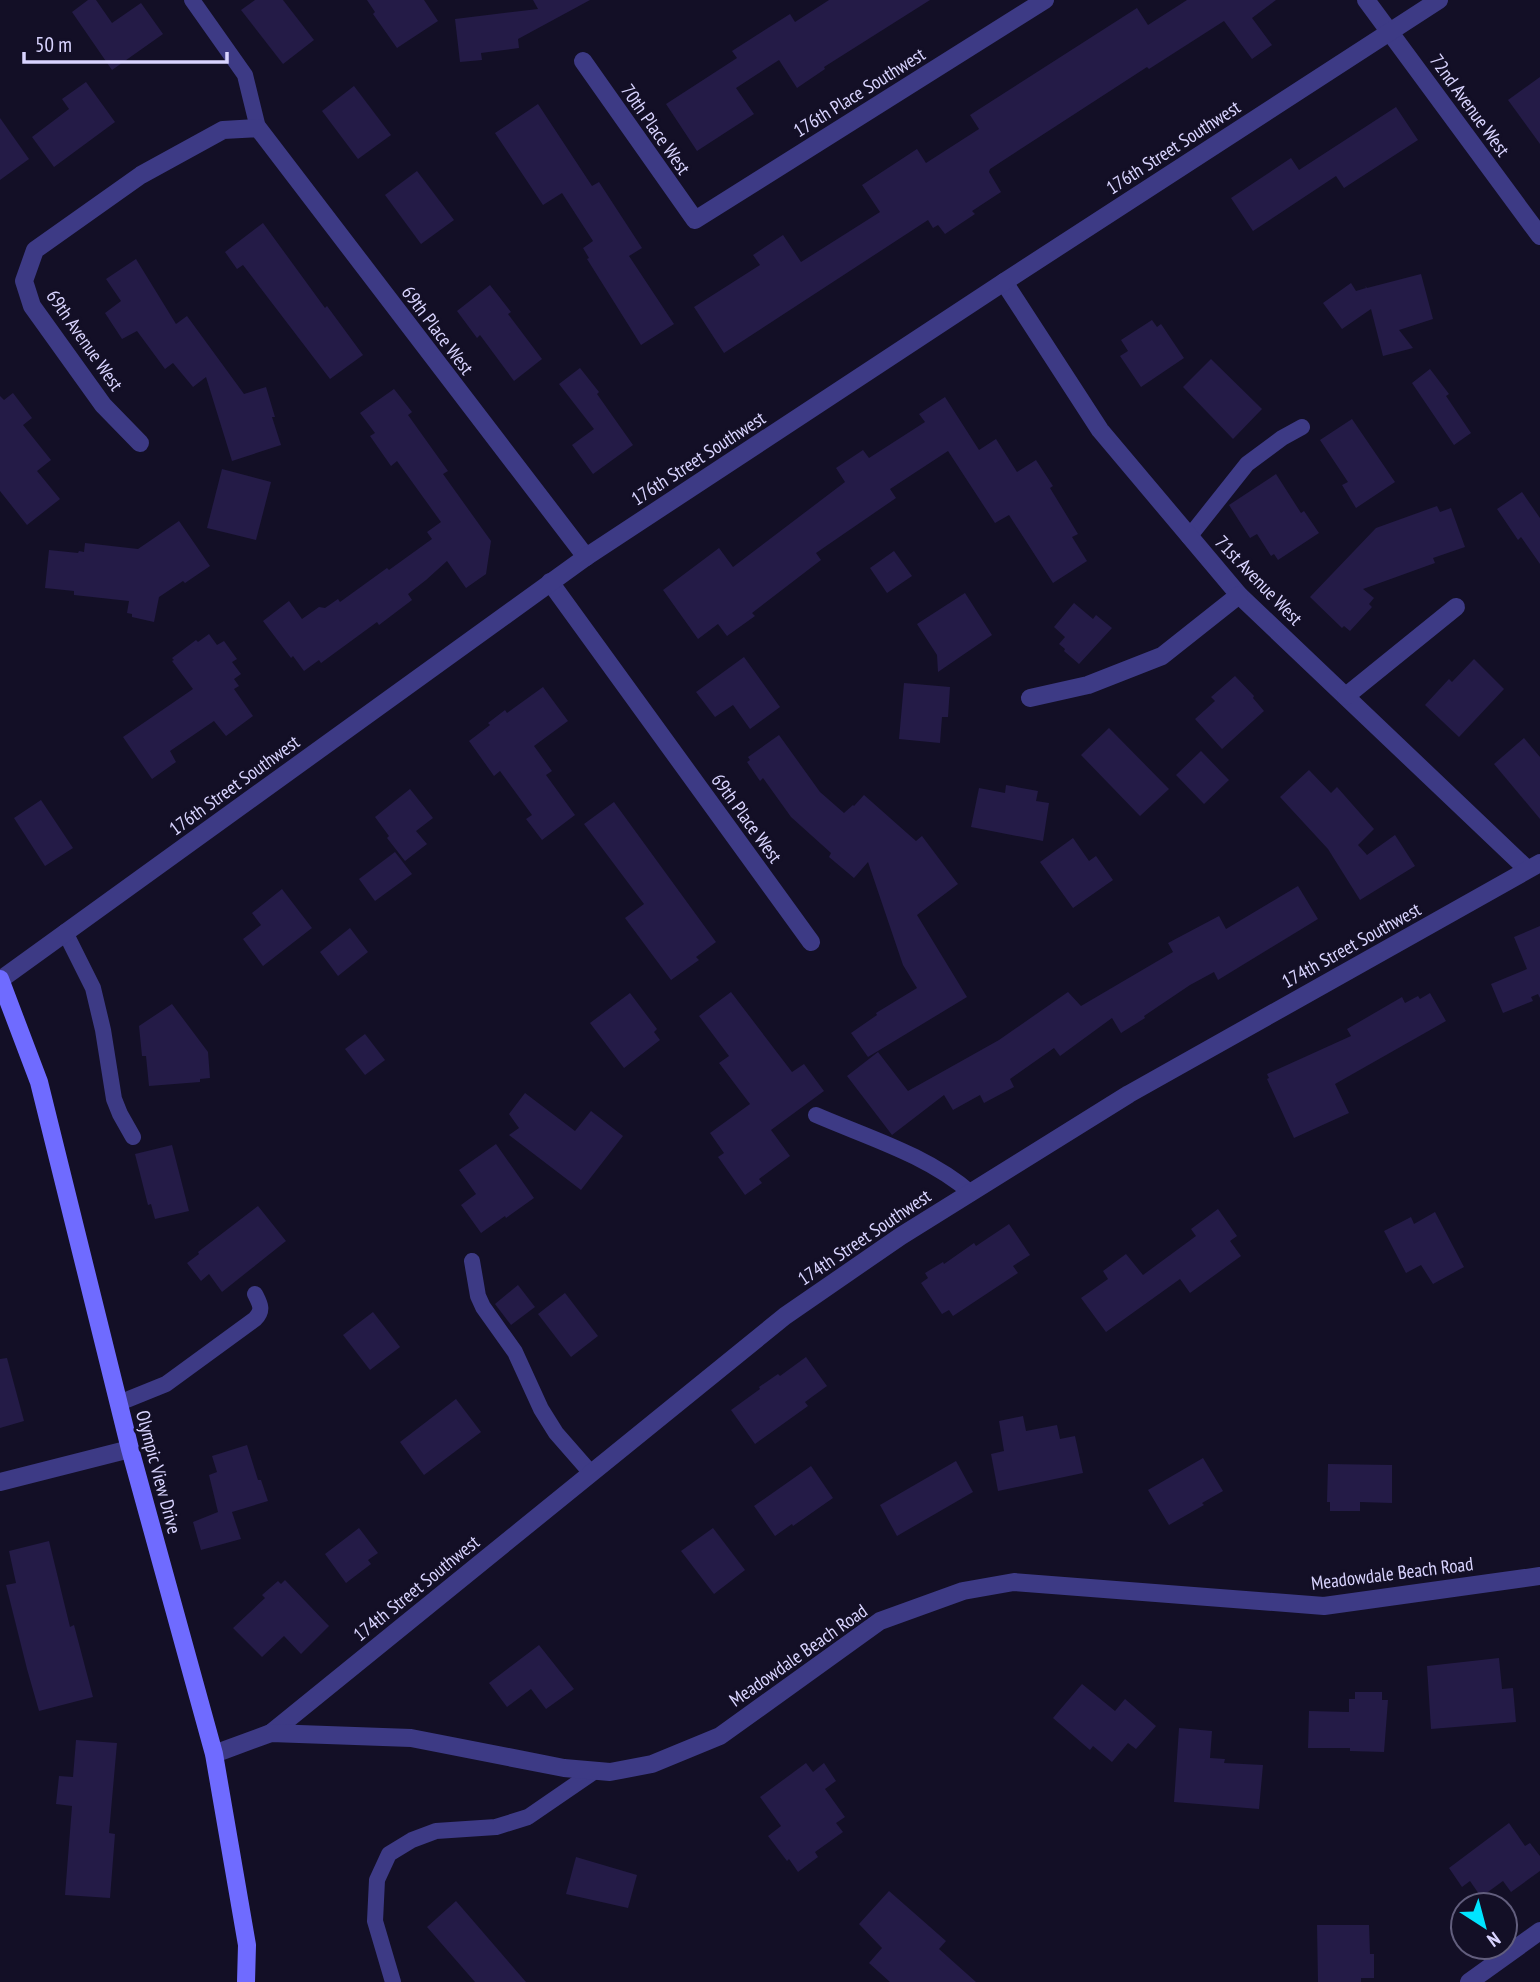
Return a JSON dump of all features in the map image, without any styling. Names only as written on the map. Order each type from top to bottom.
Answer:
[{"type":"main road","name":"Olympic View Drive","points":[[0,979],[38,1082],[130,1449],[215,1754],[247,1945],[246,1982]]},
{"type":"street","name":"176th Place Southwest","points":[[695,220],[1045,0]]},
{"type":"street","name":"72nd Avenue West","points":[[1366,0],[1540,236]]},
{"type":"street","name":"176th Street Southwest","points":[[0,979],[586,557],[1439,0]]},
{"type":"street","name":"70th Place West","points":[[583,61],[695,220]]},
{"type":"street","name":"69th Avenue West","points":[[140,443],[103,405],[32,306],[24,281],[35,250],[141,175],[223,130],[258,128]]},
{"type":"street","name":"69th Place West","points":[[258,128],[586,557]]},
{"type":"street","name":"71st Avenue West","points":[[1004,282],[1100,430],[1239,595],[1534,866]]},
{"type":"street","name":"69th Place West","points":[[550,582],[811,942]]},
{"type":"street","points":[[1030,698],[1088,685],[1162,656],[1239,595]]},
{"type":"street","points":[[1346,696],[1456,607]]},
{"type":"street","name":"174th Street Southwest","points":[[271,1733],[785,1316],[901,1236],[1129,1094],[1534,866]]},
{"type":"street","points":[[0,1482],[130,1449]]},
{"type":"street","name":"Meadowdale Beach Road","points":[[215,1754],[271,1733],[411,1738],[564,1768],[610,1772],[652,1764],[720,1736],[880,1621],[963,1591],[1014,1582],[1324,1606],[1540,1576]]},
{"type":"street","points":[[1476,1980],[1540,1931]]},
{"type":"lane","points":[[192,0],[245,75],[258,128]]},
{"type":"lane","points":[[1189,537],[1247,464],[1302,427]]},
{"type":"lane","points":[[65,932],[93,988],[114,1099],[133,1137]]},
{"type":"lane","points":[[816,1115],[934,1166],[971,1193]]},
{"type":"lane","points":[[472,1261],[478,1296],[483,1307],[516,1352],[541,1409],[556,1433],[591,1473]]},
{"type":"lane","points":[[119,1403],[166,1384],[255,1319],[261,1308],[255,1294]]},
{"type":"lane","points":[[393,1982],[375,1921],[377,1880],[389,1854],[412,1840],[436,1831],[496,1827],[528,1817],[595,1771]]},
{"type":"building","points":[[88,0],[96,0],[112,23],[141,3],[163,34],[112,70],[72,12]]},
{"type":"building","points":[[255,0],[283,0],[314,40],[283,64],[241,10]]},
{"type":"building","points":[[367,0],[424,0],[438,21],[397,48],[373,14],[375,12]]},
{"type":"building","points":[[533,0],[590,0],[518,39],[519,48],[481,53],[482,60],[460,62],[455,19],[538,9]]},
{"type":"building","points":[[829,0],[930,0],[824,67],[825,69],[797,88],[779,60],[736,88],[754,114],[697,151],[666,104],[737,58],[732,51],[790,14],[795,22]]},
{"type":"building","points":[[1187,0],[1276,0],[1252,18],[1272,45],[1252,59],[1224,21],[1149,69],[1147,67],[990,169],[989,172],[1001,192],[972,211],[975,214],[945,234],[938,225],[933,228],[928,220],[724,353],[694,307],[760,265],[753,255],[783,235],[801,262],[880,212],[862,185],[917,149],[926,163],[979,129],[970,115],[1137,8],[1148,25]]},
{"type":"building","points":[[1540,77],[1540,144],[1508,100]]},
{"type":"building","points":[[86,82],[115,122],[54,167],[32,137],[69,109],[62,99]]},
{"type":"building","points":[[354,86],[391,135],[358,159],[322,111]]},
{"type":"building","points":[[538,104],[592,186],[599,182],[642,248],[629,256],[674,324],[641,345],[587,259],[589,258],[583,248],[593,241],[562,193],[543,205],[495,133]]},
{"type":"building","points":[[1396,107],[1418,140],[1344,188],[1336,176],[1253,231],[1231,198],[1291,158],[1299,170]]},
{"type":"building","points":[[0,118],[29,159],[0,180]]},
{"type":"building","points":[[417,171],[454,220],[421,244],[385,195]]},
{"type":"building","points":[[263,223],[363,355],[330,379],[243,265],[237,269],[225,252]]},
{"type":"building","points":[[136,259],[176,324],[187,316],[244,394],[266,387],[281,445],[232,461],[206,377],[193,387],[173,363],[165,369],[137,331],[122,339],[105,313],[121,301],[106,279]]},
{"type":"building","points":[[1421,274],[1433,319],[1399,330],[1413,348],[1383,356],[1371,309],[1342,329],[1323,303],[1351,283],[1356,291],[1366,288],[1365,286],[1367,288]]},
{"type":"building","points":[[490,285],[542,359],[514,381],[480,335],[477,338],[457,311]]},
{"type":"building","points":[[1152,320],[1157,327],[1161,324],[1184,358],[1141,387],[1120,356],[1128,351],[1121,340]]},
{"type":"building","points":[[1211,359],[1262,409],[1233,439],[1183,387]]},
{"type":"building","points":[[580,368],[633,445],[593,474],[572,445],[594,429],[559,384]]},
{"type":"building","points":[[1430,369],[1449,394],[1446,396],[1471,433],[1454,445],[1412,383]]},
{"type":"building","points":[[394,389],[412,412],[408,415],[448,471],[443,474],[491,541],[486,574],[466,588],[447,561],[408,594],[412,600],[379,625],[377,622],[321,663],[319,660],[304,671],[263,621],[289,601],[302,619],[319,607],[325,608],[338,599],[340,602],[432,539],[427,532],[441,522],[397,461],[391,466],[370,436],[375,433],[360,413]]},
{"type":"building","points":[[13,393],[32,418],[23,425],[51,460],[37,471],[60,499],[27,525],[0,491],[0,396],[4,400]]},
{"type":"building","points":[[945,397],[979,450],[996,439],[1017,472],[1036,460],[1078,534],[1072,537],[1087,561],[1053,583],[1009,515],[995,523],[948,451],[890,489],[896,498],[816,553],[821,560],[752,613],[755,616],[727,636],[718,624],[698,639],[663,590],[719,548],[733,567],[845,482],[836,468],[863,450],[869,458],[925,422],[919,414]]},
{"type":"building","points":[[1352,419],[1395,482],[1356,508],[1342,485],[1348,482],[1320,440]]},
{"type":"building","points":[[222,469],[271,482],[256,540],[207,528]]},
{"type":"building","points":[[1276,474],[1301,513],[1304,511],[1319,533],[1278,560],[1274,554],[1271,556],[1257,534],[1250,538],[1229,505]]},
{"type":"building","points":[[1522,492],[1540,518],[1540,564],[1521,537],[1518,540],[1497,509]]},
{"type":"building","points":[[1437,506],[1440,512],[1451,508],[1465,547],[1433,558],[1435,563],[1363,589],[1374,598],[1369,604],[1372,607],[1350,631],[1344,626],[1342,628],[1310,597],[1376,528]]},
{"type":"building","points":[[179,521],[210,566],[159,597],[154,622],[132,617],[132,614],[127,613],[129,601],[74,595],[74,591],[45,588],[49,550],[84,552],[85,543],[138,549]]},
{"type":"building","points":[[894,551],[912,576],[887,593],[870,568]]},
{"type":"building","points":[[965,593],[992,635],[938,672],[937,655],[917,624]]},
{"type":"building","points":[[1074,603],[1093,619],[1096,615],[1112,628],[1079,664],[1059,644],[1065,637],[1054,627]]},
{"type":"building","points":[[209,634],[217,645],[224,641],[237,659],[232,662],[241,674],[234,679],[239,686],[234,689],[253,716],[226,736],[214,721],[170,751],[176,762],[152,779],[123,737],[193,689],[172,658]]},
{"type":"building","points":[[744,657],[780,707],[750,729],[733,705],[715,717],[696,692]]},
{"type":"building","points":[[1474,659],[1504,689],[1459,737],[1425,705],[1449,679],[1452,682]]},
{"type":"building","points":[[1235,676],[1264,711],[1222,749],[1195,719],[1215,701],[1211,697]]},
{"type":"building","points":[[904,683],[950,687],[948,717],[942,717],[940,743],[899,739]]},
{"type":"building","points":[[543,687],[568,721],[534,746],[552,771],[546,775],[575,815],[542,840],[526,819],[532,815],[500,771],[494,776],[469,741],[505,710],[507,713]]},
{"type":"building","points":[[1109,728],[1169,789],[1140,816],[1081,755]]},
{"type":"building","points":[[779,735],[820,792],[844,813],[864,795],[916,841],[922,836],[958,884],[917,915],[967,997],[868,1057],[851,1033],[877,1015],[876,1013],[917,988],[903,965],[868,862],[854,878],[829,857],[831,853],[791,817],[763,778],[760,781],[747,762],[750,760],[748,757]]},
{"type":"building","points":[[1524,738],[1540,757],[1540,819],[1494,764]]},
{"type":"building","points":[[1201,751],[1229,780],[1204,804],[1176,775]]},
{"type":"building","points":[[1309,770],[1331,793],[1337,787],[1374,829],[1358,845],[1367,855],[1395,835],[1415,866],[1360,900],[1328,849],[1280,797]]},
{"type":"building","points":[[1006,785],[1038,791],[1036,801],[1049,803],[1043,841],[971,827],[979,788],[1005,793]]},
{"type":"building","points":[[410,789],[433,818],[416,831],[427,844],[405,861],[375,817]]},
{"type":"building","points":[[41,800],[73,848],[45,866],[14,818]]},
{"type":"building","points":[[614,802],[716,942],[696,957],[699,960],[671,980],[625,918],[644,904],[584,824]]},
{"type":"building","points":[[1073,838],[1089,861],[1096,856],[1113,880],[1073,908],[1040,862]]},
{"type":"building","points":[[395,852],[412,874],[375,901],[359,879]]},
{"type":"building","points":[[1298,886],[1318,919],[1218,980],[1214,972],[1190,985],[1121,1033],[1112,1018],[1060,1056],[1054,1048],[1010,1079],[1014,1087],[984,1103],[980,1095],[953,1110],[944,1095],[892,1135],[847,1076],[878,1052],[908,1091],[999,1040],[1068,992],[1081,1006],[1173,952],[1168,943],[1219,916],[1226,929]]},
{"type":"building","points":[[282,889],[312,928],[263,966],[243,939],[261,925],[252,913]]},
{"type":"building","points":[[1540,926],[1540,998],[1538,994],[1531,997],[1533,1001],[1503,1013],[1491,984],[1527,969],[1514,937]]},
{"type":"building","points":[[350,928],[368,952],[338,976],[320,952]]},
{"type":"building","points":[[731,992],[792,1072],[804,1064],[824,1091],[771,1130],[790,1156],[759,1179],[762,1183],[745,1195],[718,1157],[724,1153],[710,1133],[750,1104],[719,1063],[729,1056],[699,1016]]},
{"type":"building","points":[[630,993],[657,1029],[654,1032],[660,1040],[624,1068],[590,1023]]},
{"type":"building","points":[[1430,993],[1446,1021],[1335,1084],[1349,1113],[1294,1138],[1267,1074],[1351,1036],[1347,1029],[1402,997],[1405,1003]]},
{"type":"building","points":[[172,1004],[208,1052],[210,1078],[200,1079],[200,1082],[149,1086],[139,1026]]},
{"type":"building","points":[[365,1034],[385,1060],[365,1075],[345,1049]]},
{"type":"building","points":[[525,1093],[575,1131],[591,1111],[623,1136],[581,1190],[509,1135],[519,1128],[509,1114]]},
{"type":"building","points":[[496,1144],[534,1198],[481,1233],[461,1205],[476,1194],[459,1170]]},
{"type":"building","points":[[172,1145],[189,1211],[155,1219],[151,1204],[148,1205],[135,1154]]},
{"type":"building","points":[[258,1206],[286,1241],[222,1292],[209,1274],[201,1281],[187,1263]]},
{"type":"building","points":[[1218,1209],[1237,1236],[1230,1241],[1241,1256],[1190,1293],[1180,1279],[1106,1332],[1081,1298],[1108,1279],[1103,1271],[1126,1254],[1143,1275],[1196,1236],[1191,1229]]},
{"type":"building","points":[[1435,1212],[1464,1267],[1433,1284],[1421,1265],[1406,1273],[1384,1231],[1411,1217],[1414,1224]]},
{"type":"building","points":[[1009,1224],[1030,1255],[1013,1266],[1018,1273],[953,1316],[949,1310],[942,1314],[921,1283],[928,1278],[925,1273],[943,1262],[944,1264],[974,1243],[976,1246]]},
{"type":"building","points":[[518,1285],[535,1307],[511,1325],[495,1304]]},
{"type":"building","points":[[565,1293],[598,1336],[571,1357],[538,1314]]},
{"type":"building","points":[[373,1312],[400,1347],[370,1370],[343,1335]]},
{"type":"building","points":[[806,1357],[827,1386],[805,1402],[808,1406],[755,1444],[731,1410],[760,1389],[759,1387]]},
{"type":"building","points":[[7,1358],[24,1421],[0,1428],[0,1359]]},
{"type":"building","points":[[456,1399],[481,1432],[424,1475],[400,1442]]},
{"type":"building","points":[[1023,1416],[1026,1431],[1057,1425],[1060,1439],[1075,1436],[1083,1473],[998,1491],[991,1454],[1004,1451],[999,1421]]},
{"type":"building","points":[[247,1445],[268,1501],[232,1512],[241,1539],[201,1550],[193,1522],[218,1512],[209,1475],[217,1472],[212,1456]]},
{"type":"building","points":[[1203,1458],[1223,1491],[1169,1525],[1148,1490]]},
{"type":"building","points":[[956,1461],[973,1492],[897,1536],[880,1505]]},
{"type":"building","points":[[1328,1464],[1392,1465],[1392,1503],[1360,1502],[1360,1511],[1330,1511],[1330,1502],[1327,1502]]},
{"type":"building","points":[[811,1466],[833,1498],[775,1536],[754,1506]]},
{"type":"building","points":[[359,1528],[378,1553],[368,1560],[371,1564],[346,1583],[325,1554]]},
{"type":"building","points":[[713,1528],[745,1570],[714,1594],[681,1551]]},
{"type":"building","points":[[49,1541],[70,1627],[74,1625],[93,1697],[39,1711],[6,1585],[16,1583],[9,1551]]},
{"type":"building","points":[[285,1580],[329,1626],[301,1654],[284,1636],[262,1657],[233,1628],[265,1598],[262,1595],[278,1581],[281,1584]]},
{"type":"building","points":[[539,1645],[574,1689],[546,1709],[531,1689],[507,1707],[489,1683]]},
{"type":"building","points":[[1499,1658],[1502,1689],[1513,1688],[1516,1722],[1431,1729],[1427,1666]]},
{"type":"building","points":[[1082,1684],[1115,1711],[1125,1699],[1156,1726],[1136,1749],[1128,1743],[1112,1762],[1093,1746],[1090,1750],[1053,1718]]},
{"type":"building","points":[[1355,1692],[1382,1692],[1382,1700],[1388,1700],[1384,1752],[1350,1751],[1350,1748],[1308,1748],[1309,1711],[1349,1712],[1349,1699],[1355,1699]]},
{"type":"building","points":[[1179,1728],[1212,1731],[1210,1758],[1225,1759],[1224,1763],[1263,1765],[1259,1809],[1174,1802]]},
{"type":"building","points":[[76,1740],[117,1743],[109,1833],[115,1834],[110,1898],[65,1895],[72,1806],[56,1804],[59,1776],[73,1777]]},
{"type":"building","points":[[806,1763],[813,1772],[824,1763],[836,1781],[825,1789],[845,1817],[836,1823],[843,1832],[815,1852],[818,1857],[798,1872],[768,1836],[781,1826],[760,1797]]},
{"type":"building","points":[[1509,1823],[1525,1846],[1530,1843],[1540,1856],[1540,1871],[1512,1891],[1503,1881],[1489,1891],[1477,1891],[1470,1881],[1462,1887],[1449,1868]]},
{"type":"building","points":[[576,1857],[637,1875],[628,1908],[566,1894]]},
{"type":"building","points":[[889,1891],[946,1941],[939,1949],[976,1982],[890,1982],[869,1963],[882,1948],[859,1924]]},
{"type":"building","points":[[456,1901],[526,1982],[475,1982],[427,1927]]},
{"type":"building","points":[[1317,1925],[1369,1925],[1370,1954],[1374,1954],[1374,1978],[1361,1978],[1361,1982],[1318,1982]]}]
